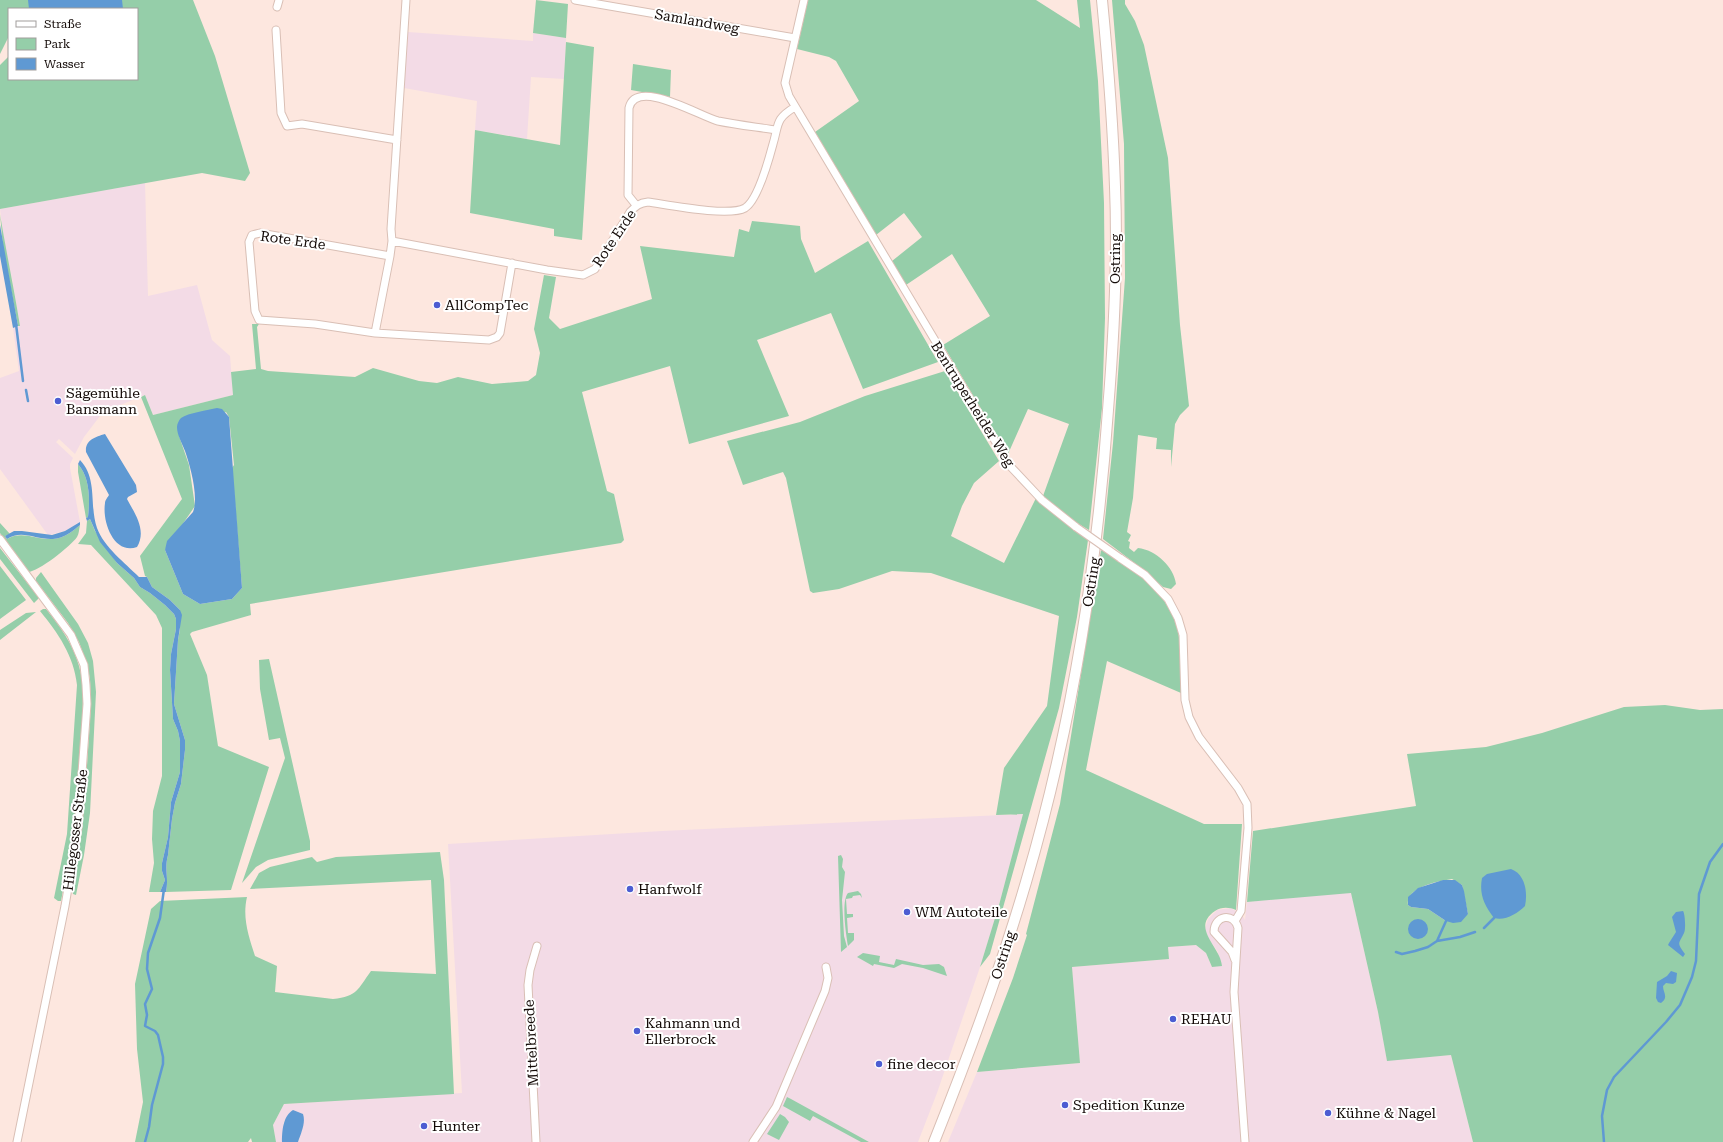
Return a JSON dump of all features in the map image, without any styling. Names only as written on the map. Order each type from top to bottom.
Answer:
[{"type":"main road","name":"Ostring","points":[[934,1142],[982,1018],[1026,882],[1062,738],[1094,565],[1103,487],[1112,362],[1114,293],[1115,189],[1108,65],[1102,0]]},
{"type":"street","points":[[406,0],[392,241],[375,334],[489,340],[497,338],[500,333],[512,264]]},
{"type":"street","name":"Samlandweg","points":[[575,0],[795,38]]},
{"type":"street","name":"Bentruperheider Weg","points":[[804,0],[785,83],[786,88],[794,106],[1010,466],[1042,500],[1076,527],[1145,575],[1168,599],[1178,618],[1183,635],[1185,700],[1189,717],[1199,737],[1238,788],[1247,804],[1248,828],[1241,911],[1235,921]]},
{"type":"street","points":[[276,30],[281,113],[287,126],[302,124],[397,140]]},
{"type":"street","points":[[636,205],[628,196],[629,108],[634,99],[645,97],[676,103],[717,121],[776,130]]},
{"type":"street","name":"Rote Erde","points":[[392,241],[575,275],[590,272],[595,269],[630,212],[636,205],[648,202],[723,212],[737,211],[745,208],[751,203],[755,196],[771,152],[776,130],[783,115],[794,106]]},
{"type":"street","name":"Rote Erde","points":[[375,334],[315,324],[259,320],[255,311],[249,242],[252,235],[260,233],[390,256]]},
{"type":"street","name":"Hillegosser Straße","points":[[0,539],[71,635],[84,665],[87,704],[78,828],[65,906],[17,1142]]},
{"type":"street","points":[[1235,960],[1232,952],[1216,934],[1214,928],[1218,920],[1226,916],[1235,921],[1238,928],[1234,999],[1246,1142]]},
{"type":"street","name":"Mittelbreede","points":[[536,1142],[528,985],[530,970],[537,946]]},
{"type":"street","points":[[753,1142],[770,1119],[784,1091],[826,991],[828,978],[826,966]]},
{"type":"shaded area","points":[[408,32],[533,41],[533,33],[566,38],[564,79],[531,77],[527,139],[475,130],[477,101],[404,88]]},
{"type":"shaded area","points":[[145,183],[148,296],[197,285],[212,340],[230,356],[233,395],[153,415],[145,395],[103,412],[84,437],[75,454],[59,439],[56,442],[73,458],[70,468],[80,522],[65,531],[48,535],[0,469],[0,378],[19,371],[13,328],[20,326],[12,278],[5,248],[0,209]]},
{"type":"shaded area","points":[[1023,814],[999,905],[980,967],[937,1093],[918,1142],[298,1142],[302,1129],[291,1111],[284,1121],[282,1142],[276,1142],[273,1125],[284,1104],[462,1093],[448,844],[662,831]]},
{"type":"shaded area","points":[[1351,892],[1378,1012],[1387,1060],[1451,1055],[1473,1142],[948,1142],[977,1072],[1080,1063],[1072,967],[1169,959],[1168,947],[1196,945],[1206,953],[1212,967],[1218,952],[1208,938],[1205,929],[1208,919],[1217,910],[1231,908],[1242,915],[1245,920],[1247,902]]},
{"type":"green space","points":[[0,0],[193,0],[215,56],[250,173],[245,181],[202,173],[0,209],[0,65],[8,57],[8,80],[138,80],[138,8],[8,8],[8,38],[0,54]]},
{"type":"green space","points":[[536,0],[568,4],[566,38],[533,33]]},
{"type":"green space","points":[[808,0],[1036,0],[1080,28],[1077,0],[1090,0],[1098,81],[1104,203],[1105,318],[1102,408],[1089,530],[1067,517],[1043,496],[1069,424],[1028,409],[1008,454],[943,345],[990,316],[952,254],[906,285],[892,261],[922,237],[904,213],[876,235],[815,132],[859,101],[836,61],[829,57],[797,49]]},
{"type":"green space","points":[[1112,0],[1125,0],[1125,4],[1135,21],[1144,45],[1168,158],[1180,325],[1189,406],[1180,415],[1175,424],[1171,467],[1171,450],[1156,449],[1157,438],[1138,435],[1133,498],[1127,532],[1131,535],[1128,541],[1130,542],[1129,548],[1134,552],[1138,548],[1151,552],[1163,560],[1172,571],[1176,584],[1171,589],[1163,587],[1103,539],[1113,443],[1125,278],[1124,144]]},
{"type":"green space","points":[[566,42],[594,47],[582,240],[554,236],[554,229],[470,213],[475,130],[560,145]]},
{"type":"green space","points":[[633,64],[671,70],[670,97],[631,90]]},
{"type":"green space","points":[[0,214],[20,326],[18,326],[3,247]]},
{"type":"green space","points":[[752,221],[800,226],[801,239],[815,273],[868,241],[938,362],[863,389],[831,313],[757,340],[789,416],[689,444],[670,366],[582,392],[607,491],[614,494],[624,540],[621,543],[250,604],[251,615],[192,632],[190,634],[207,675],[218,746],[269,767],[231,890],[166,892],[166,865],[172,819],[181,784],[185,750],[185,740],[174,704],[180,629],[180,610],[170,600],[152,587],[145,576],[140,556],[182,499],[141,397],[145,395],[153,415],[233,395],[231,372],[256,369],[252,324],[259,324],[257,327],[261,369],[268,371],[355,377],[373,368],[419,381],[437,383],[458,377],[492,384],[528,381],[536,375],[540,353],[534,329],[544,275],[556,277],[549,318],[560,329],[652,299],[640,246],[734,257],[739,229],[749,232]],"holes":[[[226,412],[229,417],[234,465],[232,468],[242,588],[232,599],[200,604],[183,594],[165,550],[195,506],[189,465],[179,436]]]},
{"type":"green space","points":[[945,371],[999,461],[974,483],[962,506],[951,536],[1004,563],[1036,498],[1088,540],[1077,617],[1059,708],[990,954],[980,967],[999,905],[1023,814],[996,815],[1004,768],[1047,706],[1059,616],[931,573],[892,571],[839,589],[813,593],[810,591],[786,478],[783,472],[743,485],[727,441],[800,422],[865,396]]},
{"type":"green space","points":[[78,464],[87,482],[89,510],[88,517],[86,518],[78,472]]},
{"type":"green space","points":[[90,519],[95,531],[117,563],[134,578],[140,587],[165,605],[174,614],[176,619],[170,670],[173,719],[180,741],[180,772],[171,802],[168,837],[162,863],[162,871],[165,880],[160,892],[149,892],[154,863],[152,839],[153,811],[162,776],[162,628],[156,615],[91,545],[78,544],[86,533],[87,521]]},
{"type":"green space","points":[[0,523],[10,534],[5,536],[7,539],[13,536],[24,535],[53,539],[68,534],[80,525],[79,533],[74,541],[54,558],[39,568],[28,572],[0,533]]},
{"type":"green space","points":[[0,548],[39,598],[34,603],[0,559]]},
{"type":"green space","points":[[1101,550],[1139,575],[1161,596],[1169,608],[1179,637],[1181,693],[1107,661],[1086,770],[1204,824],[1242,824],[1236,910],[1225,908],[1217,910],[1208,917],[1205,924],[1206,931],[1217,952],[1222,966],[1212,967],[1206,953],[1196,945],[1168,947],[1169,959],[1072,967],[1080,1063],[977,1072],[1013,978],[1027,935],[1026,934],[1060,804]]},
{"type":"green space","points":[[0,566],[26,600],[0,619]]},
{"type":"green space","points":[[41,572],[78,624],[88,643],[93,661],[96,692],[90,813],[76,895],[73,894],[72,889],[84,810],[91,705],[90,679],[87,664],[79,642],[68,623],[36,581],[36,578]]},
{"type":"green space","points":[[46,609],[51,615],[70,643],[79,666],[83,695],[76,811],[71,850],[61,901],[54,898],[67,834],[77,685],[69,655],[59,636],[40,611]]},
{"type":"green space","points":[[36,612],[0,640],[0,630],[26,613]]},
{"type":"green space","points":[[269,659],[310,841],[310,850],[268,860],[256,867],[242,883],[285,758],[280,738],[269,740],[260,689],[259,660]]},
{"type":"green space","points":[[1665,705],[1700,710],[1723,709],[1723,1142],[1473,1142],[1451,1055],[1387,1061],[1378,1012],[1351,893],[1247,902],[1253,831],[1416,806],[1407,754],[1486,747],[1542,733],[1624,707]],"holes":[[[1452,879],[1462,885],[1468,914],[1446,921],[1428,909],[1411,907],[1408,905],[1408,899],[1417,889],[1432,883]]]},
{"type":"green space","points":[[440,852],[444,880],[454,1094],[284,1104],[273,1125],[276,1142],[252,1142],[251,1138],[248,1142],[135,1142],[143,1102],[137,1049],[135,984],[151,909],[160,901],[247,897],[245,912],[246,920],[255,956],[277,966],[275,992],[333,999],[341,998],[356,991],[371,971],[436,974],[431,880],[250,889],[259,873],[270,867],[312,857],[317,862],[336,857]]},
{"type":"green space","points":[[841,855],[843,859],[842,867],[845,872],[842,900],[844,936],[847,947],[841,952],[838,856]]},
{"type":"green space","points":[[858,891],[862,898],[860,895],[846,899],[847,914],[853,914],[853,917],[847,918],[848,933],[854,933],[854,940],[848,946],[844,910],[846,897],[848,893]]},
{"type":"green space","points":[[863,953],[880,956],[879,962],[894,965],[896,959],[923,965],[939,964],[944,967],[947,976],[923,968],[902,964],[894,968],[874,964],[873,966],[857,957]]},
{"type":"green space","points":[[787,1097],[869,1142],[861,1142],[813,1116],[810,1121],[783,1106]]},
{"type":"green space","points":[[780,1114],[789,1122],[779,1140],[767,1134]]},
{"type":"water","points":[[28,0],[122,0],[123,8],[29,8]]},
{"type":"water","points":[[0,225],[18,326],[13,328],[0,256]]},
{"type":"water","points":[[217,408],[222,409],[229,417],[242,588],[232,599],[200,604],[183,594],[165,550],[167,541],[193,512],[195,506],[193,481],[187,457],[178,433],[178,423],[184,416]]},
{"type":"water","points":[[105,434],[136,485],[137,492],[127,499],[139,522],[141,534],[137,547],[129,548],[122,546],[116,542],[111,535],[105,511],[105,502],[109,495],[86,452],[87,445],[91,440]]},
{"type":"water","points":[[80,460],[86,467],[89,475],[95,519],[100,535],[115,554],[139,577],[147,577],[152,587],[170,600],[180,610],[182,615],[178,640],[174,704],[185,740],[185,750],[181,784],[172,819],[166,865],[166,892],[160,892],[165,880],[162,871],[162,863],[168,837],[171,802],[180,772],[180,741],[173,719],[170,670],[176,619],[174,614],[165,605],[140,587],[134,578],[117,563],[100,542],[90,519],[87,521],[86,518],[88,517],[89,503],[88,489],[85,476],[78,464]]},
{"type":"water","points":[[80,522],[80,525],[71,532],[53,539],[18,535],[7,539],[5,536],[14,531],[52,535],[65,531]]},
{"type":"water","points":[[1511,869],[1520,875],[1526,889],[1525,906],[1507,918],[1494,918],[1487,909],[1483,899],[1481,889],[1482,878],[1487,874]]},
{"type":"water","points":[[1443,880],[1455,880],[1462,885],[1468,914],[1461,922],[1453,923],[1446,921],[1428,909],[1411,907],[1408,905],[1408,897],[1418,888]]},
{"type":"water","points":[[1683,911],[1685,918],[1685,929],[1679,945],[1685,954],[1683,957],[1668,945],[1676,932],[1672,917],[1676,912]]},
{"type":"water","points":[[1418,919],[1425,922],[1428,929],[1425,936],[1418,939],[1411,936],[1408,929],[1411,922]]},
{"type":"water","points":[[1671,971],[1677,973],[1676,982],[1673,984],[1666,983],[1663,986],[1665,999],[1661,1003],[1658,1002],[1656,998],[1657,982],[1667,976]]},
{"type":"water","points":[[293,1110],[303,1114],[304,1124],[302,1132],[298,1142],[282,1142],[285,1120]]},
{"type":"waterway","points":[[16,324],[23,381]]},
{"type":"waterway","points":[[26,390],[28,401]]},
{"type":"waterway","points":[[1604,1142],[1602,1116],[1607,1090],[1614,1077],[1680,1005],[1692,977],[1696,961],[1699,894],[1710,862],[1723,844]]},
{"type":"waterway","points":[[145,1142],[152,1105],[163,1064],[158,1035],[155,1031],[145,1026],[147,1015],[145,1004],[152,989],[147,969],[148,953],[160,918],[164,889]]},
{"type":"waterway","points":[[1484,928],[1494,918]]},
{"type":"waterway","points":[[1437,941],[1446,921]]},
{"type":"waterway","points":[[1396,952],[1402,954],[1415,951],[1428,947],[1437,941],[1460,937],[1475,932]]},
{"type":"place","name":"AllCompTec","points":[[437,305]]},
{"type":"place","name":"Sägemühle Bansmann","points":[[58,401]]},
{"type":"place","name":"Hanfwolf","points":[[630,889]]},
{"type":"place","name":"WM Autoteile","points":[[907,912]]},
{"type":"place","name":"REHAU","points":[[1173,1019]]},
{"type":"place","name":"Kahmann und Ellerbrock","points":[[637,1031]]},
{"type":"place","name":"fine decor","points":[[879,1064]]},
{"type":"place","name":"Spedition Kunze","points":[[1065,1105]]},
{"type":"place","name":"Kühne & Nagel","points":[[1328,1113]]},
{"type":"place","name":"Hunter","points":[[424,1126]]}]
